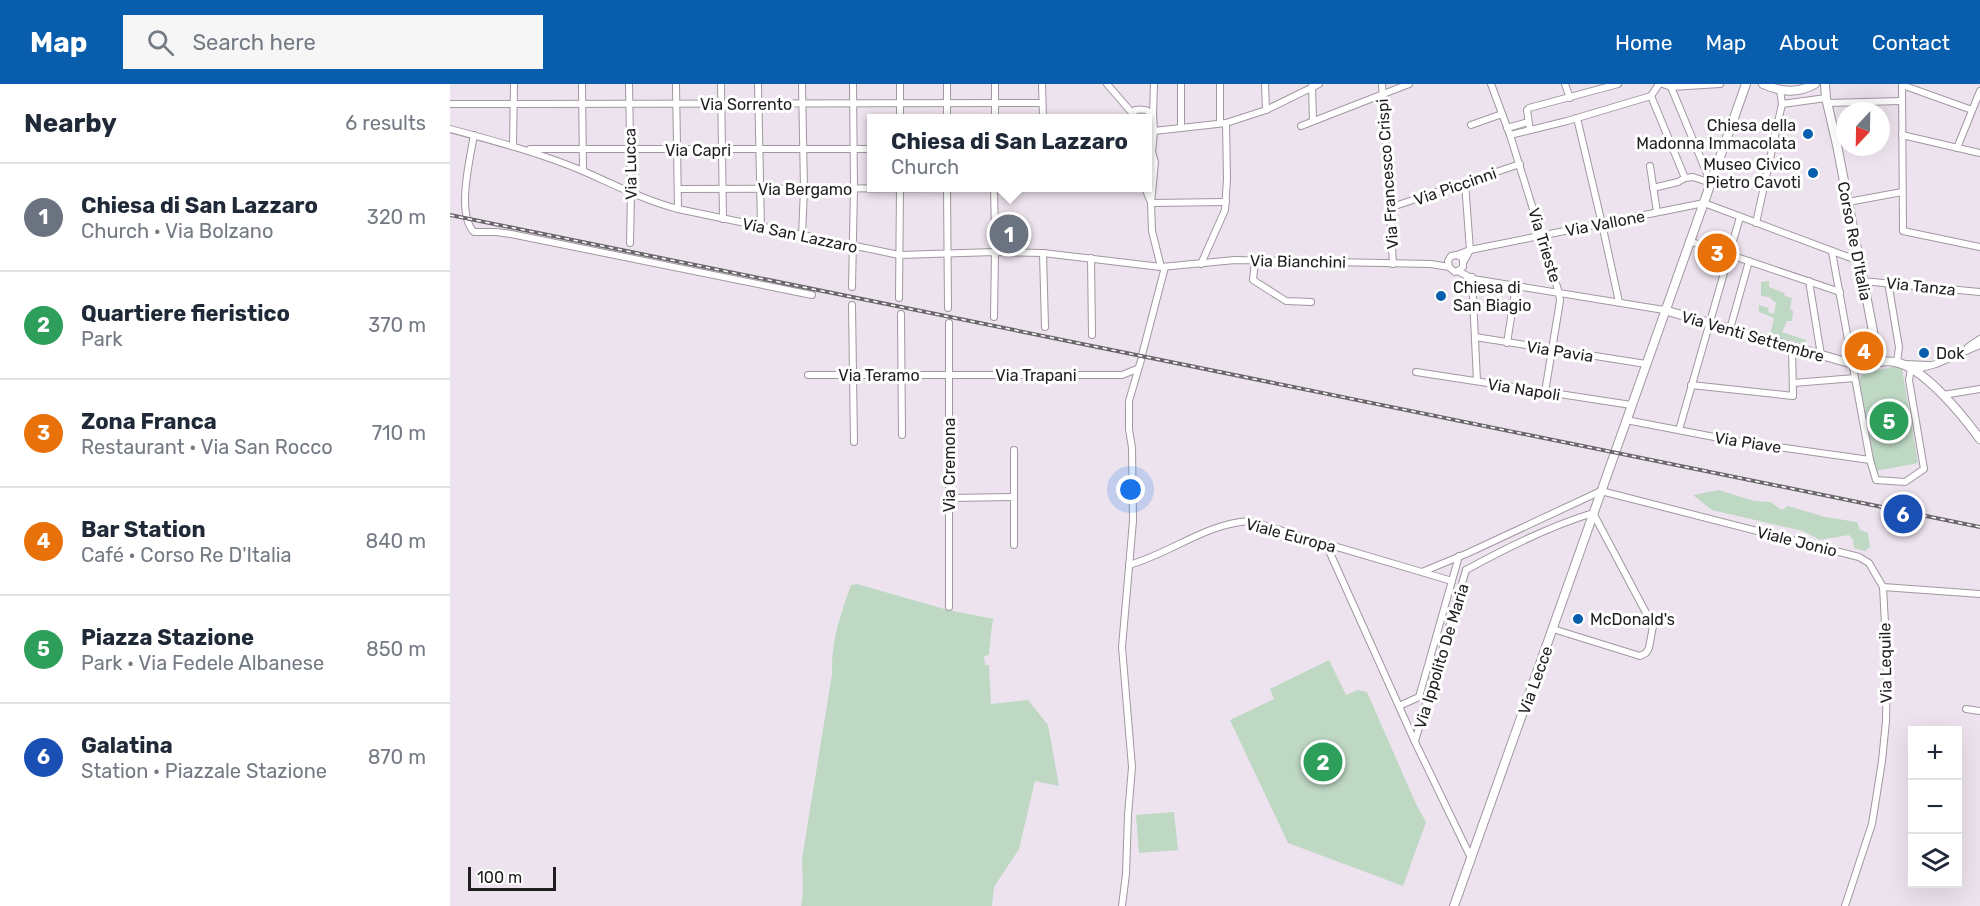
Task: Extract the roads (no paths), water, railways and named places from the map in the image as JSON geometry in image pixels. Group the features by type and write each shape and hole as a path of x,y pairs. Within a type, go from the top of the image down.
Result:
{"main road":[{"name":"Via Lecce","path":"1454,906 1746,84"},
{"path":"1763,84 1780,90 1797,91 1815,84"},
{"name":"Corso Re D'Italia","path":"1825,84 1879,362"},
{"name":"Via Venti Settembre","path":"1664,310 1853,364 1879,362 1910,369"},
{"path":"1910,369 1943,395 1959,411 1980,439"}],"street":[{"path":"513,145 514,84"},
{"path":"582,84 583,171"},
{"name":"Via Lucca","path":"629,84 630,243"},
{"path":"676,84 678,209"},
{"path":"721,84 723,219"},
{"path":"758,84 761,227"},
{"path":"802,84 804,189 802,236"},
{"path":"852,287 853,84"},
{"path":"900,84 900,114"},
{"path":"946,84 947,114"},
{"path":"995,84 995,114"},
{"path":"1042,84 1043,114"},
{"path":"1107,84 1130,114"},
{"path":"1152,143 1154,84"},
{"path":"1181,84 1181,127"},
{"path":"1201,264 1225,210 1226,202 1220,84"},
{"path":"1265,84 1266,110"},
{"path":"1154,131 1223,123 1266,110 1319,84"},
{"name":"Via Francesco Crispi","path":"1382,84 1393,264"},
{"path":"1302,126 1409,84"},
{"name":"Via Trieste","path":"1491,84 1520,164 1559,293 1545,393"},
{"path":"1565,84 1570,98"},
{"path":"1530,130 1527,110 1529,108 1618,84"},
{"path":"1510,135 1651,96 1661,84 1671,87 1720,84"},
{"path":"1972,110 1902,84 1903,231 1980,247"},
{"path":"1312,86 1313,121"},
{"path":"1671,87 1711,183"},
{"path":"1756,223 1782,104 1780,90"},
{"path":"1957,147 1980,91"},
{"path":"1651,96 1685,178"},
{"path":"1782,104 1827,101 1901,101"},
{"name":"Via Sorrento","path":"450,104 1042,103"},
{"path":"1133,114 1135,110 1142,109 1152,114"},
{"path":"1472,125 1502,114"},
{"path":"1577,118 1619,302"},
{"path":"1507,128 1528,122"},
{"name":"Via San Lazzaro","path":"450,129 513,145 583,171 654,203 852,246 899,255 1043,253 1163,267"},
{"path":"474,135 465,186 467,218 474,232 511,234 812,294"},
{"path":"1902,135 1980,153"},
{"name":"Via Capri","path":"524,149 867,149"},
{"path":"1122,906 1132,767 1122,647 1133,521 1129,401 1163,267 1152,231 1151,203 1155,162 1152,158"},
{"name":"Via Piccinni","path":"1389,208 1520,164"},
{"path":"1650,166 1657,212"},
{"path":"1653,188 1692,177 1711,183"},
{"path":"1458,271 1470,250 1466,183"},
{"name":"Via Bergamo","path":"678,189 867,189"},
{"path":"899,298 900,192"},
{"path":"947,192 948,308"},
{"path":"994,192 995,232"},
{"path":"1147,192 1151,203"},
{"path":"1848,202 1902,192"},
{"path":"1151,203 1226,202"},
{"path":"1704,203 1859,261"},
{"name":"Via Vallone","path":"1457,255 1470,250 1704,203"},
{"path":"1679,430 1740,217"},
{"path":"1689,241 1840,292"},
{"path":"994,317 995,252"},
{"path":"1832,252 1870,460 1876,480 1905,482 1924,469 1909,380 1910,369 1899,347 1888,282"},
{"path":"1043,253 1045,327"},
{"path":"1431,264 1457,255 1473,279 1477,381"},
{"path":"1091,258 1092,335"},
{"path":"1449,258 1449,267"},
{"name":"Via Bianchini","path":"1163,267 1235,260 1431,264"},
{"path":"1255,260 1253,280 1286,301 1311,302"},
{"path":"1731,329 1749,261"},
{"path":"1431,264 1449,267 1473,279 1664,310"},
{"path":"1809,281 1821,355"},
{"name":"Via Tanza","path":"1862,281 1980,292"},
{"path":"1507,343 1516,285"},
{"path":"852,304 854,442"},
{"path":"901,314 902,435"},
{"name":"Via Cremona","path":"949,323 949,607"},
{"name":"Via Pavia","path":"1475,337 1646,364"},
{"path":"1962,351 1980,339"},
{"path":"1910,369 1932,365 1980,345"},
{"path":"1691,385 1793,396 1792,346"},
{"path":"1910,369 1932,365"},
{"name":"Via Trapani","path":"950,374 1122,375 1137,369"},
{"name":"Via Napoli","path":"1416,372 1631,405"},
{"name":"Via Teramo","path":"808,375 950,374"},
{"path":"1122,375 1131,389"},
{"path":"1793,382 1855,378"},
{"path":"1943,395 1980,389"},
{"name":"Via Piave","path":"1626,420 1735,441 1870,460"},
{"path":"1014,450 1014,545"},
{"path":"1422,572 1601,491"},
{"name":"Viale Jonio","path":"1601,491 1858,557 1869,563 1883,586"},
{"path":"949,498 1014,497"},
{"path":"1568,506 1574,519"},
{"path":"1459,556 1466,570 1527,539 1593,513 1653,626 1649,648 1640,656 1553,628"},
{"name":"Viale Europa","path":"1129,565 1144,561 1215,527 1249,521 1452,581"},
{"name":"Via Ippolito De Maria","path":"1326,544 1415,742 1471,858"},
{"name":"Via Ippolito De Maria","path":"1399,706 1419,697 1459,556"},
{"name":"Via Ippolito De Maria","path":"1415,742 1466,570"},
{"path":"1883,586 1980,594"},
{"name":"Via Lequile","path":"1845,906 1872,824 1884,740 1887,690 1883,586"},
{"path":"1419,697 1428,700"},
{"path":"1966,710 1980,711"}],"railway":[{"path":"450,215 1980,527"}],"place":[{"name":"Chiesa della Madonna Immacolata","path":"1808,134"},
{"name":"Museo Civico Pietro Cavoti","path":"1813,173"},
{"name":"Chiesa di San Lazzaro","path":"1009,234"},
{"name":"Zona Franca","path":"1717,253"},
{"name":"Chiesa di San Biagio","path":"1441,296"},
{"name":"Bar Station","path":"1864,351"},
{"name":"Dok","path":"1924,353"},
{"name":"Piazza Stazione","path":"1889,421"},
{"name":"Galatina","path":"1903,514"},
{"name":"McDonald's","path":"1578,619"},
{"name":"Quartiere fieristico","path":"1323,762"}]}
